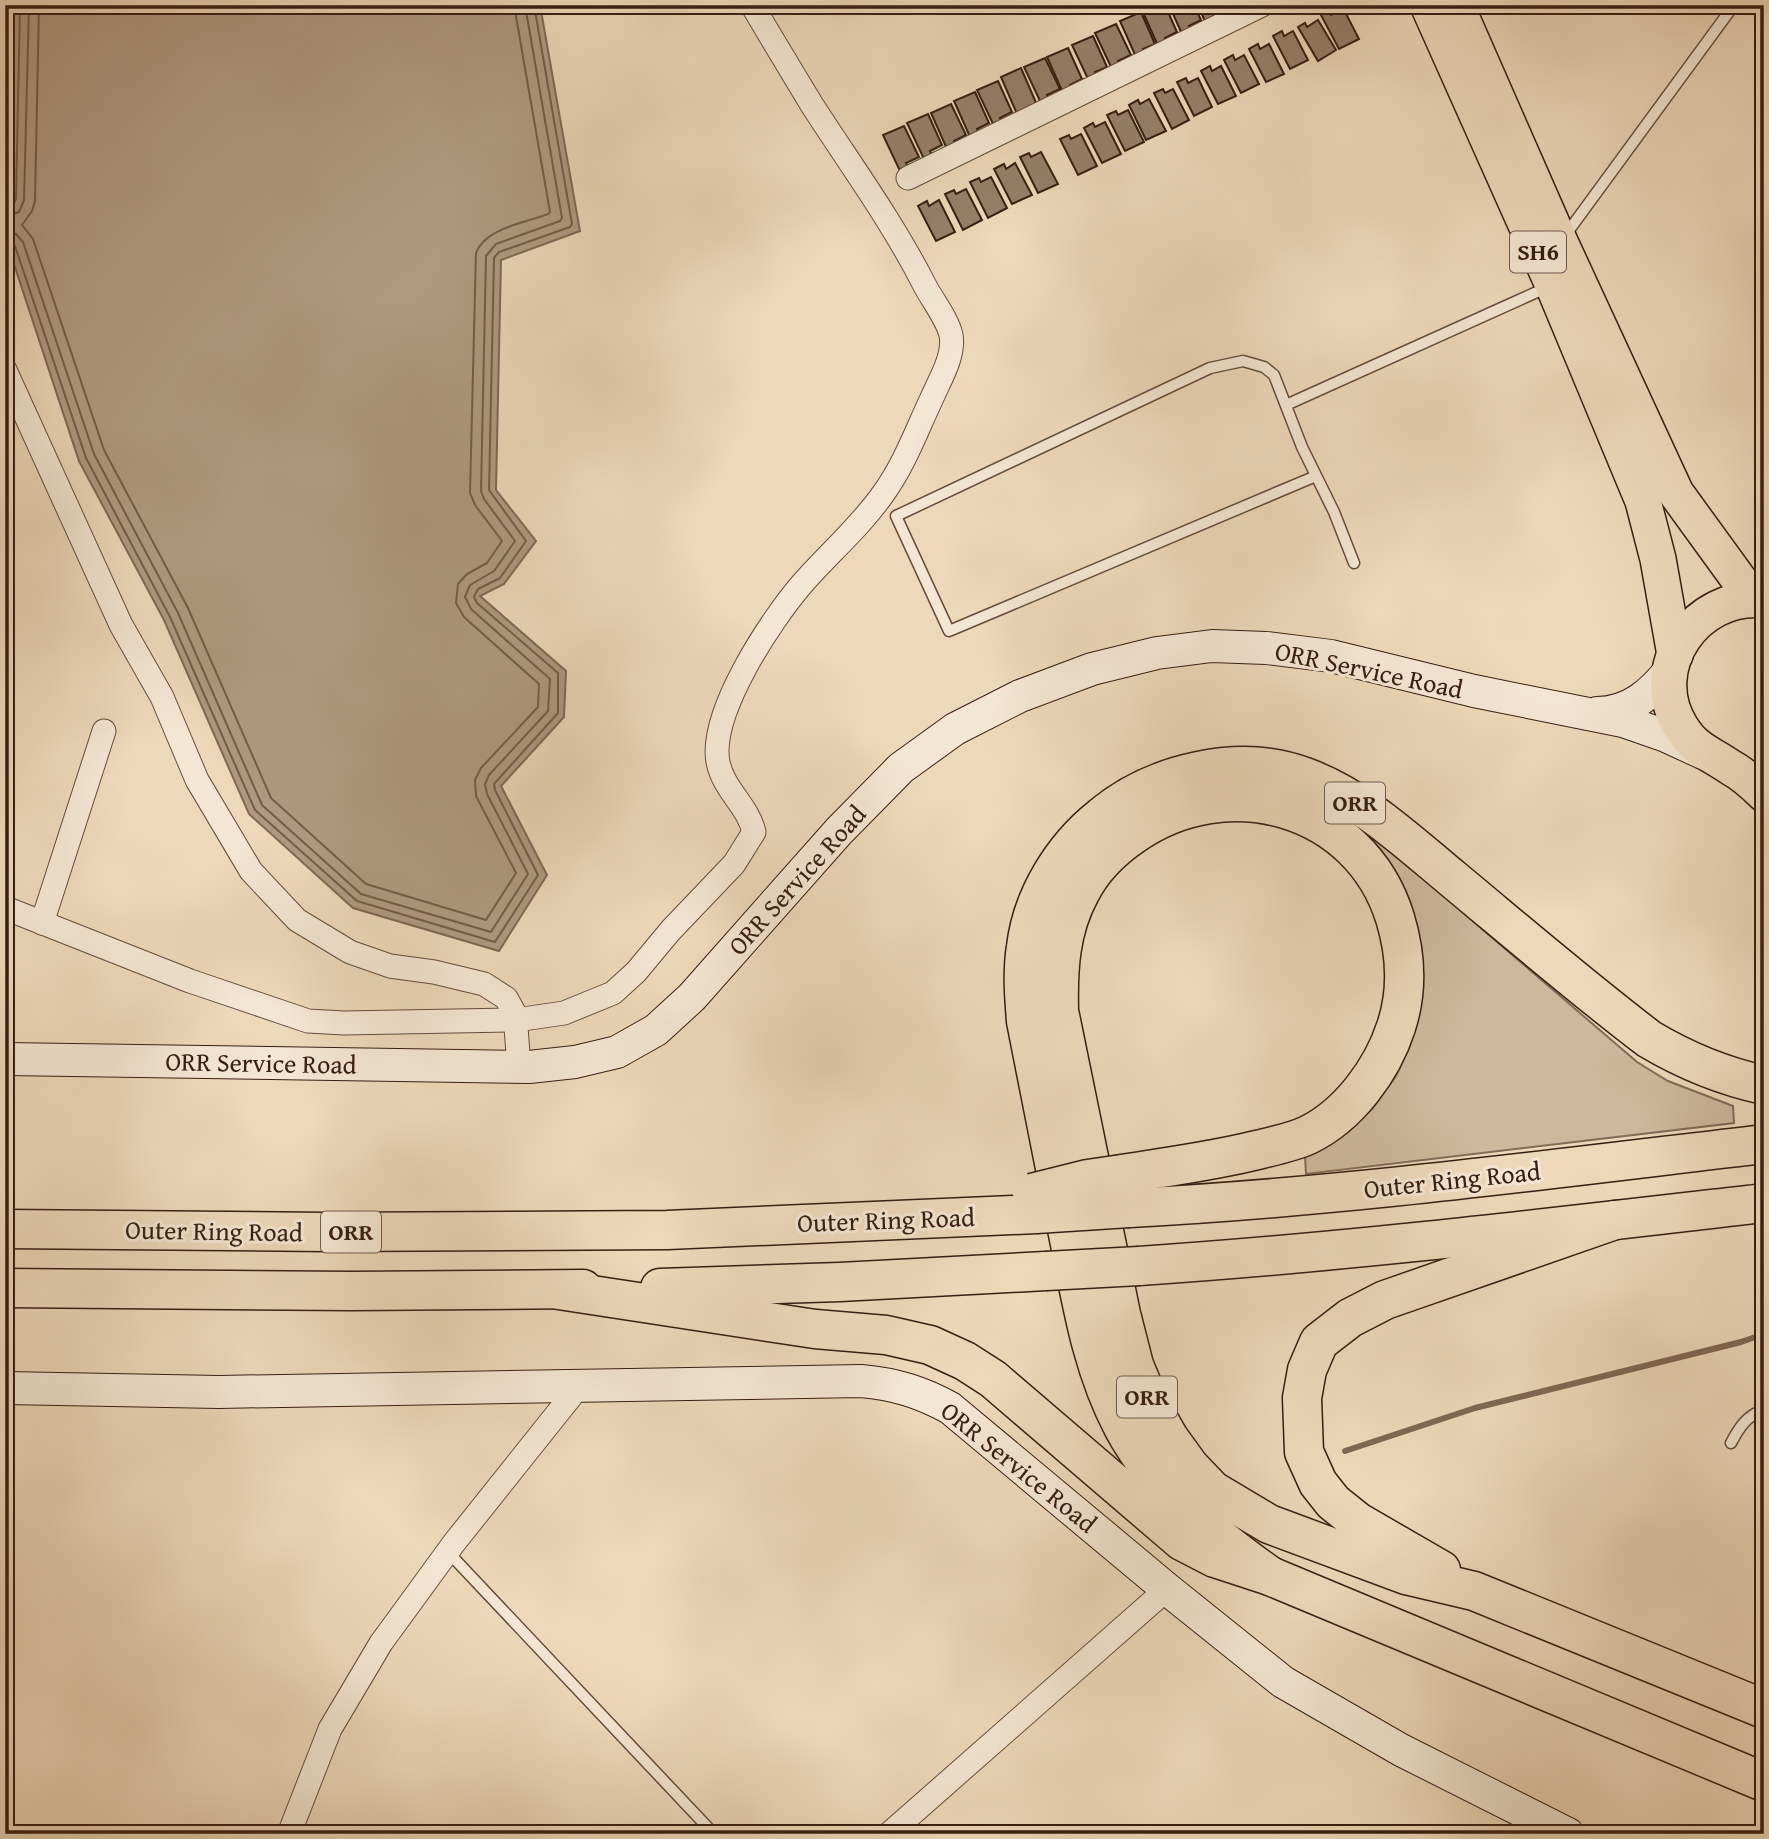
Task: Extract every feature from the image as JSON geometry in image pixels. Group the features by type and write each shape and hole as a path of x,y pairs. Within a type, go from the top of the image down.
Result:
{"highway":[{"name":"ORR","path":"1270,1576 1185,1510 1153,1472 1124,1428 1102,1381 1084,1315 1026,1021 1023,985 1026,945 1035,910 1050,877 1085,829 1134,794 1179,777 1237,766 1271,768 1303,776 1331,788 1382,821 1650,1039 1702,1067 1734,1079 1764,1084"},
{"name":"ORR","path":"1125,1191 1230,1156 1307,1135 1331,1121 1346,1107 1374,1072 1391,1041 1401,1011 1405,977 1401,940 1391,907 1375,875 1356,850 1330,830 1300,813 1268,804 1234,801 1202,805 1145,826 1120,844 1098,865 1080,891 1068,918 1058,977 1059,1011 1121,1314 1135,1365 1151,1406 1190,1467 1212,1490 1269,1524 1406,1575 1474,1591"},
{"name":"Outer Ring Road","path":"5,1229 326,1233 667,1230 976,1217 1034,1203 1125,1191 1253,1200 1435,1183 1764,1144"},
{"name":"ORR","path":"5,1288 559,1290 800,1283 1269,1257 1764,1203"},
{"path":"1615,1220 1385,1300 1350,1318 1319,1342 1307,1370 1302,1398 1304,1452 1318,1483 1333,1503 1358,1522 1416,1554 1474,1591 1764,1709"},
{"name":"ORR","path":"559,1290 816,1329 886,1335 930,1345 965,1361 993,1379 1182,1541 1215,1558 1270,1576 1764,1782"}],"main road":[{"name":"SH6","path":"1428,5 1553,285 1643,501 1658,559 1673,662"},
{"name":"SH6","path":"1456,5 1560,242 1676,493 1758,599"},
{"name":"SH6","path":"1758,599 1734,601 1700,618 1687,631 1673,662 1669,686 1679,725 1692,742 1764,794"},
{"name":"ORR Service Road","path":"5,1059 519,1067 575,1062 617,1052 656,1030 692,997 839,831 901,768 955,729 1009,701 1092,669 1170,651 1212,646 1266,648 1331,656 1578,713"},
{"path":"1578,713 1606,713 1633,705 1655,689 1673,662"},
{"path":"1578,713 1623,721 1666,736 1718,761 1755,770 1764,768"},
{"name":"ORR Service Road","path":"5,1388 219,1392 862,1381 892,1384 922,1393 950,1408 1283,1682 1412,1756 1567,1834"}],"street":[{"path":"5,908 190,981 308,1021 344,1023 516,1020 564,1013 613,993 636,972 671,930 734,864 754,832 745,811 726,784 718,762 723,719 733,693 772,624 801,585 883,495 901,466 944,371 952,343 950,331 902,245 752,5"},
{"path":"908,178 1262,5"},
{"path":"5,370 121,625 162,697 197,779 251,871 297,920 350,952 390,966 434,972 484,984 506,998 516,1020 519,1067"},
{"path":"42,923 104,731"},
{"path":"289,1834 330,1729 381,1643 448,1552 580,1385"},
{"path":"889,1834 1167,1589"}],"lane":[{"path":"1560,242 1734,5"},
{"path":"1286,405 1553,285"},
{"path":"1317,476 949,631 896,516 1210,368 1243,361 1264,367 1275,375 1302,447 1317,476 1334,512 1354,564"},
{"path":"1731,1443 1740,1425 1764,1409"},
{"path":"448,1552 714,1834"}],"shaded area":[{"path":"1361,825 1637,1062 1668,1081 1733,1106 1734,1123 1306,1174 1305,1157 1348,1131 1372,1109 1396,1076 1410,1046 1419,1014 1357,831"}],"water":[{"path":"13,5 540,5 580,231 501,260 496,490 536,541 504,584 480,596 566,671 564,717 501,786 547,875 499,951 353,908 249,814 164,620 79,461 8,246"}],"building":[{"path":"1153,5 1165,5 1177,32 1165,38 1167,42 1158,46 1142,10"},
{"path":"1169,5 1194,5 1201,20 1189,26 1191,30 1182,34"},
{"path":"1198,5 1223,5 1225,10 1213,16 1215,20 1206,24"},
{"path":"1343,8 1359,39 1339,49 1321,15 1329,10 1331,15"},
{"path":"1141,12 1155,44 1143,49 1145,53 1136,57 1120,21"},
{"path":"1318,20 1336,50 1318,61 1298,27 1305,23 1307,27"},
{"path":"1116,24 1131,55 1118,61 1120,65 1112,69 1095,33"},
{"path":"1282,31 1284,36 1293,31 1308,60 1290,69 1273,36"},
{"path":"1093,36 1107,67 1095,72 1097,77 1089,81 1072,45"},
{"path":"1258,44 1260,49 1269,44 1284,74 1266,82 1249,49"},
{"path":"1068,48 1082,79 1070,85 1072,89 1063,93 1047,57"},
{"path":"1233,55 1235,60 1244,55 1259,84 1241,93 1224,60"},
{"path":"1045,58 1060,89 1047,95 1050,99 1041,103 1024,67"},
{"path":"1210,66 1212,71 1221,66 1236,96 1218,104 1201,71"},
{"path":"1021,68 1037,105 1017,114 1001,77"},
{"path":"1186,78 1188,83 1198,78 1212,107 1194,116 1177,82"},
{"path":"998,81 1012,112 1000,118 1002,122 994,126 977,90"},
{"path":"1163,89 1165,93 1173,89 1189,120 1172,129 1154,93"},
{"path":"975,92 989,123 977,129 979,133 970,137 954,101"},
{"path":"1149,99 1166,131 1146,140 1129,105 1138,100 1140,104"},
{"path":"951,104 966,135 954,141 956,145 947,149 931,113"},
{"path":"1128,110 1144,142 1125,151 1107,115 1116,111 1118,115"},
{"path":"928,114 942,145 930,151 932,155 924,159 907,123"},
{"path":"1105,122 1121,154 1102,163 1084,128 1093,123 1095,127"},
{"path":"904,126 919,157 906,163 908,167 900,171 883,135"},
{"path":"1081,134 1097,166 1078,175 1060,139 1069,135 1071,139"},
{"path":"1041,152 1058,184 1038,193 1020,157 1029,153 1031,157"},
{"path":"1015,163 1032,195 1012,204 994,169 1004,164 1006,169"},
{"path":"991,177 1007,208 988,218 970,182 979,178 981,182"},
{"path":"966,189 982,220 963,230 945,194 954,190 956,194"},
{"path":"939,200 955,232 936,241 918,206 927,201 929,206"}],"waterway":[{"path":"1345,1451 1475,1408 1764,1334"}]}
